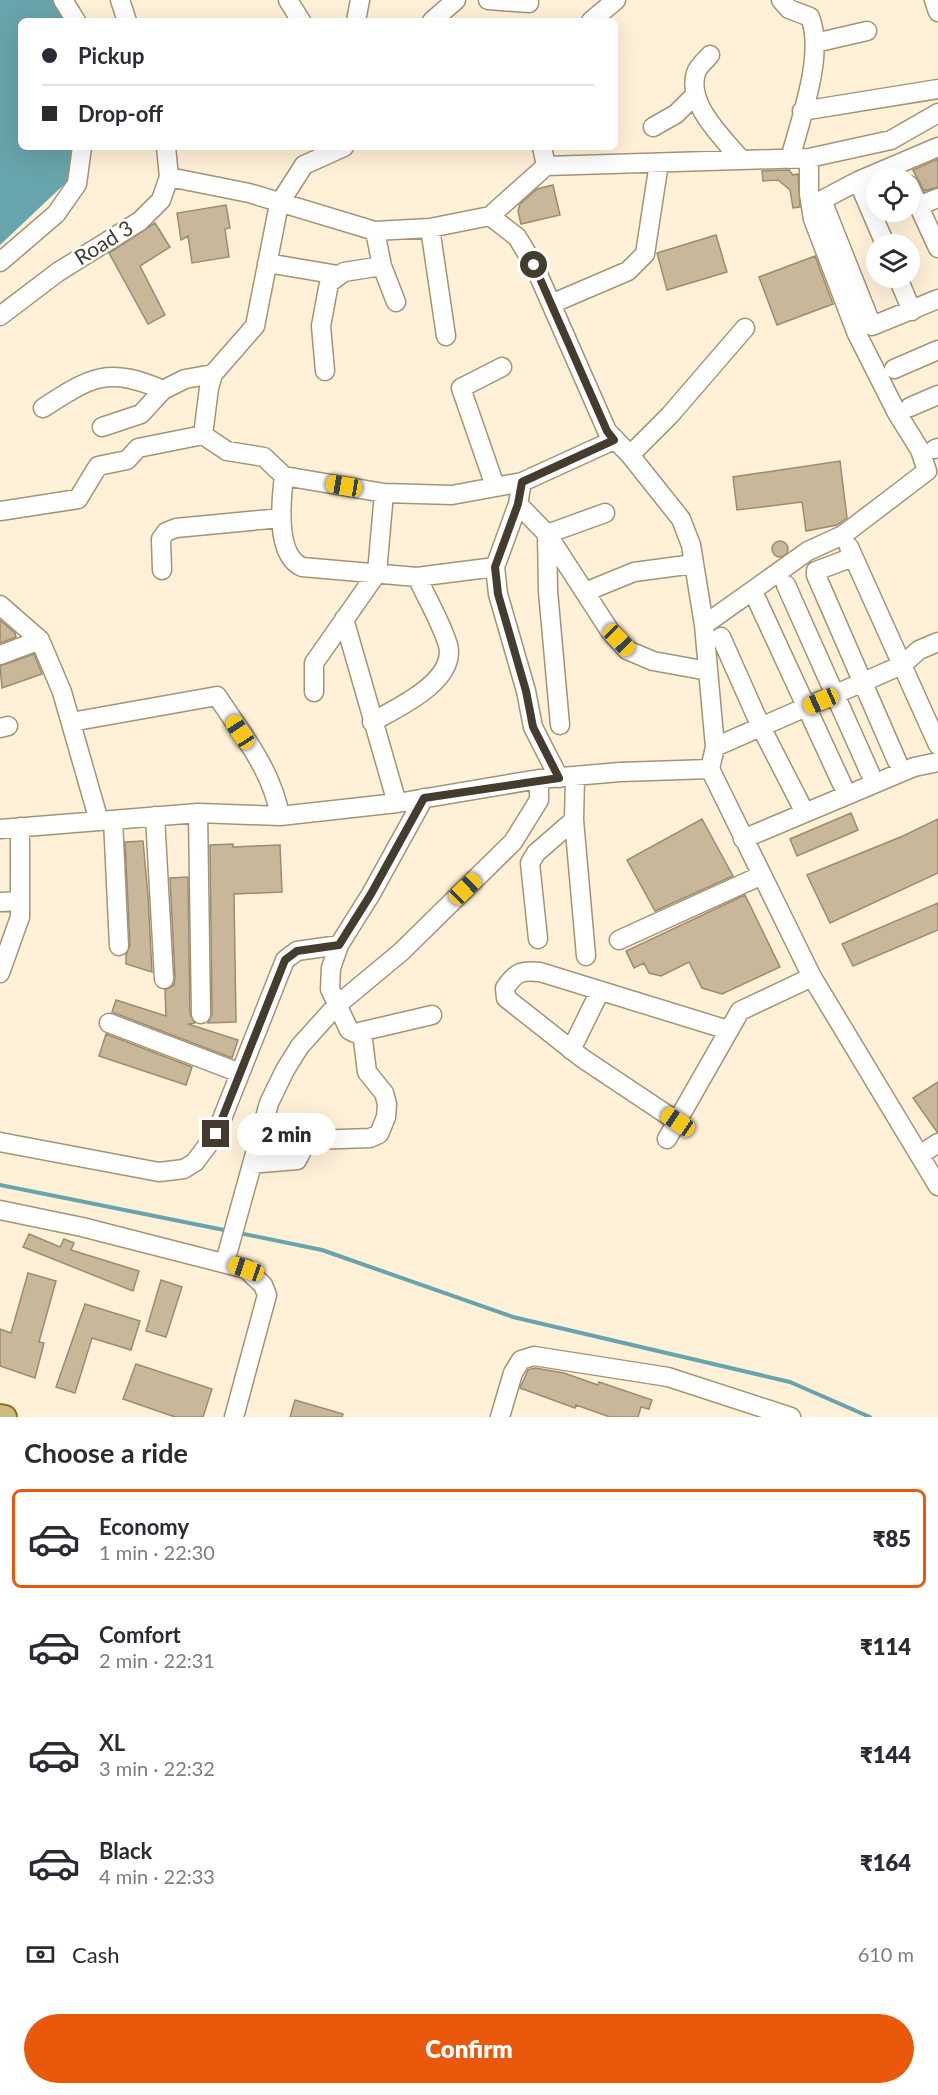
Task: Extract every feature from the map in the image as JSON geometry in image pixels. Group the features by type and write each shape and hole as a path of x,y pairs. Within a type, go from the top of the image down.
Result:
{"main road":[{"path":"0,1416 4,1417"}],"street":[{"path":"63,0 74,18"},
{"path":"120,0 126,18"},
{"path":"288,0 299,18"},
{"path":"357,18 360,0"},
{"path":"435,18 456,0"},
{"path":"488,0 530,2 523,18"},
{"path":"595,18 616,0"},
{"path":"781,0 789,9 810,17 815,29 815,43 802,111 790,159"},
{"path":"934,0 938,12"},
{"path":"815,43 867,32"},
{"path":"710,55 696,71 695,95 700,106 741,160"},
{"path":"802,111 938,89"},
{"path":"653,127 676,114 695,95"},
{"path":"166,150 169,177 249,194 375,231 430,228 490,216 546,166 809,158 891,140 938,113"},
{"path":"891,140 902,168"},
{"path":"906,168 938,147"},
{"path":"0,262 62,206 78,184 82,150"},
{"path":"203,435 208,388 213,374 255,326 279,204 304,165 337,150"},
{"path":"543,150 546,166"},
{"path":"704,625 808,551 843,535 932,473 897,413 857,334 817,230 809,194 809,158"},
{"path":"551,304 628,271 645,254 659,163"},
{"name":"Road 3","path":"0,316 58,272 140,221 160,200 169,177"},
{"path":"866,179 822,200 870,323 875,326 938,299"},
{"path":"858,181 881,234"},
{"path":"920,205 938,198"},
{"path":"920,210 938,248"},
{"path":"490,216 517,237 534,265 607,431 630,455 681,519 691,545 704,625 715,747 710,769 760,876 812,976 938,1186"},
{"path":"430,228 446,336"},
{"path":"375,231 381,266 396,302"},
{"path":"267,262 338,275 381,266"},
{"path":"325,371 321,313 328,283 338,275"},
{"path":"902,288 912,311"},
{"path":"630,455 670,415 745,328"},
{"path":"894,369 938,350"},
{"path":"495,486 461,388 502,367"},
{"path":"102,427 141,414 163,390 185,379 213,374"},
{"path":"43,408 87,380 111,376 135,378 163,390"},
{"path":"910,407 938,395"},
{"path":"0,511 78,499 98,466 127,460 138,448 203,435 227,451 264,457 284,476 384,494 452,495 522,482 614,440"},
{"path":"284,476 280,518 292,562 302,567 417,577 495,567"},
{"path":"522,482 518,504 495,567 498,594 526,691 533,727 567,778 574,820 586,956"},
{"path":"314,692 314,663 376,573 384,494"},
{"path":"518,504 547,534 610,631 627,650 653,661 708,671"},
{"path":"547,534 605,513"},
{"path":"162,570 161,539 166,531 280,518"},
{"path":"547,534 548,591 560,725"},
{"path":"843,535 938,745"},
{"path":"853,557 816,571 897,761"},
{"path":"585,592 634,572 694,564"},
{"path":"372,722 435,683 447,664 448,646 417,577"},
{"path":"786,585 870,773"},
{"path":"757,600 842,784"},
{"path":"0,605 40,640 56,675 106,820 119,946"},
{"path":"344,619 397,803"},
{"path":"721,637 761,727 801,805"},
{"path":"0,655 40,640"},
{"path":"715,747 902,664 919,650 938,642"},
{"path":"71,722 217,696 264,767 276,794 280,816"},
{"path":"743,839 914,766 938,762"},
{"path":"0,829 198,813 280,816 397,803 539,779 620,772 710,769"},
{"path":"225,1262 269,1103 300,1046 336,1006 401,951 513,842 539,800 539,779"},
{"path":"424,798 371,894 339,945 330,968 330,989 349,1030 362,1032 432,1015"},
{"path":"198,813 201,1014"},
{"path":"155,816 164,979"},
{"path":"538,939 530,862 536,853 574,820"},
{"path":"0,970 20,917 20,827"},
{"path":"619,940 760,876"},
{"path":"0,902 20,901"},
{"path":"0,1142 159,1172 184,1169 195,1162 216,1134 285,960 297,951 339,945"},
{"path":"678,1122 571,1050 506,998 505,988 514,974 523,970 540,972 728,1030"},
{"path":"667,1139 740,1011 812,976"},
{"path":"571,1050 600,991"},
{"path":"109,1023 240,1073"},
{"path":"252,1164 297,1160 306,1143 313,1140 370,1138 379,1134 386,1117 387,1104 384,1093 367,1072 362,1032"},
{"path":"920,1155 938,1143"},
{"path":"0,1210 225,1262 246,1269 263,1285 267,1295 234,1417"},
{"path":"500,1417 513,1373 521,1360 534,1356 668,1377 791,1417"}],"water":[{"path":"0,0 59,0 80,18 18,18 18,150 84,150 71,178 0,245"}],"building":[{"path":"938,159 938,187 924,191 920,183 920,168 918,168"},
{"path":"789,170 793,175 798,174 800,207 793,208 790,190 778,180 763,181 762,171"},
{"path":"553,185 560,215 521,224 518,211 520,204 537,189"},
{"path":"226,205 230,228 225,229 229,257 192,263 188,236 181,240 177,213"},
{"path":"155,223 170,247 140,266 165,315 148,324 109,253"},
{"path":"716,235 727,272 667,290 657,253"},
{"path":"815,256 833,304 777,325 759,277"},
{"path":"840,461 847,518 837,525 806,531 802,502 737,510 733,477"},
{"path":"780,541 788,549 780,557 772,549"},
{"path":"0,620 15,633 16,637 0,643"},
{"path":"34,654 42,674 2,688 0,666"},
{"path":"851,813 858,830 797,856 790,839"},
{"path":"702,819 733,876 655,911 627,860"},
{"path":"938,819 938,873 830,923 807,875 903,836"},
{"path":"143,841 152,972 126,964 126,955 130,945 125,842"},
{"path":"233,844 233,847 280,845 282,892 234,894 236,1022 208,1023 212,1014 210,845"},
{"path":"188,877 190,1014 195,1023 188,1024 238,1040 232,1058 112,1012 116,1000 166,1016 165,990 174,985 175,978 170,878"},
{"path":"745,895 780,967 722,994 702,988 689,962 661,976 649,973 644,963 634,968 626,951"},
{"path":"938,903 938,930 853,966 842,944"},
{"path":"106,1034 192,1067 186,1085 99,1056"},
{"path":"938,1082 938,1132 937,1132 913,1098"},
{"path":"29,1234 60,1247 64,1239 74,1243 71,1250 139,1271 133,1291 23,1247"},
{"path":"28,1273 56,1281 39,1342 44,1343 35,1378 0,1366 0,1329 11,1333"},
{"path":"161,1280 182,1287 166,1337 146,1331"},
{"path":"85,1304 140,1321 131,1350 92,1338 75,1393 56,1387"},
{"path":"136,1364 212,1389 203,1417 175,1417 123,1399"},
{"path":"535,1368 564,1373 598,1385 599,1382 652,1400 649,1409 641,1407 638,1417 610,1417 576,1405 575,1408 520,1388 528,1370"},
{"path":"295,1400 343,1414 342,1417 290,1417"}],"waterway":[{"path":"0,1185 229,1231"},
{"path":"239,1233 322,1250 513,1317 790,1382 870,1417"}],"route":[{"path":"216,1134 285,960 297,951 339,945 371,894 424,798 539,779 559,778 533,727 526,691 498,594 495,567 518,504 522,482 614,440 607,431 534,265"}]}
